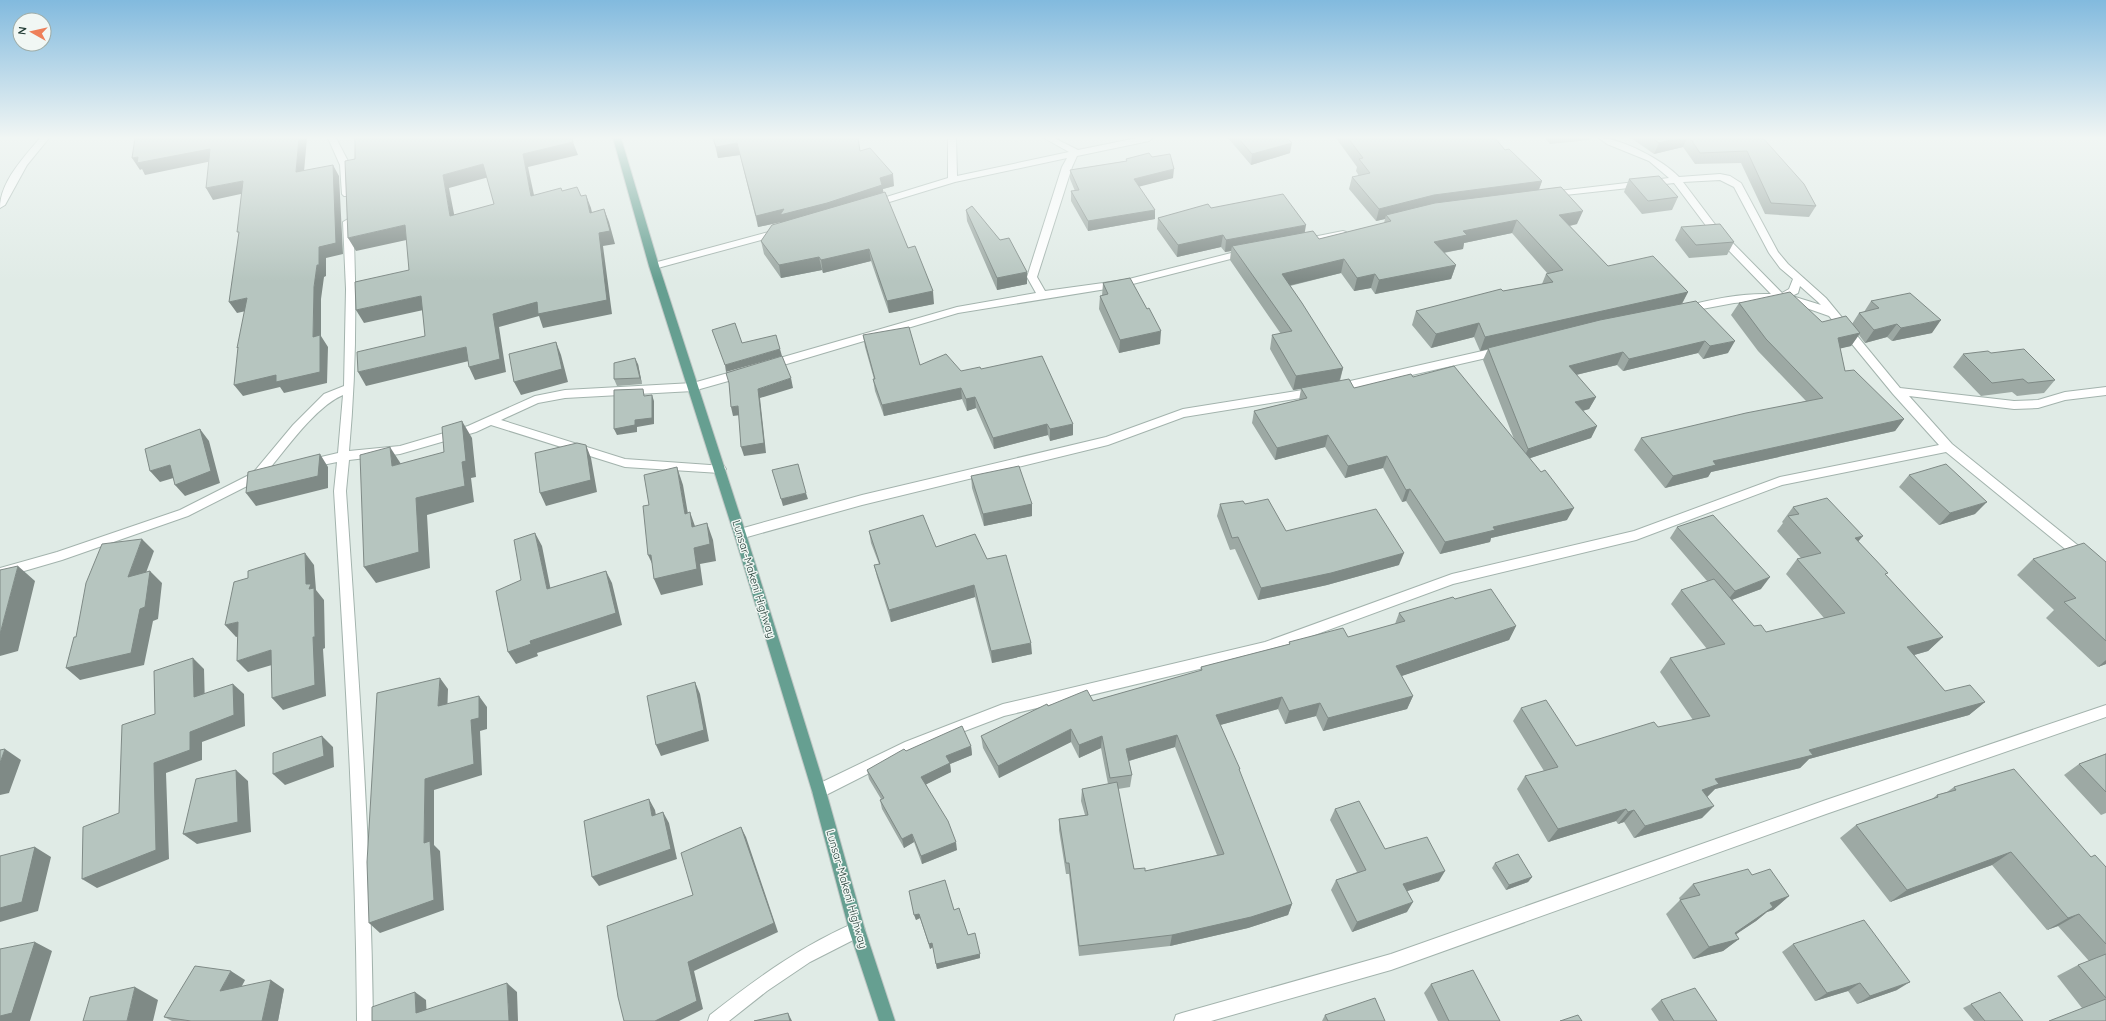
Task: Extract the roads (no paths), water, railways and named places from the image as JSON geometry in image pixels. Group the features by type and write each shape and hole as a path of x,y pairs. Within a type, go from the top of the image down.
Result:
{"main road":[{"name":"Lunsar-Makeni Highway","path":"631,186 654,266 720,469 819,791 857,930 887,1021"}],"street":[{"path":"0,205 11,186"},
{"path":"346,186 351,289 349,388 340,490 355,724 364,920 365,1021"},
{"path":"861,208 934,186"},
{"path":"1042,295 1032,277 1061,186"},
{"path":"1542,196 1629,186"},
{"path":"1680,186 1733,252 1781,298"},
{"path":"1738,186 1774,252 1784,266 1797,280 1822,300 1897,391 1928,422 1948,447 2106,575"},
{"path":"654,266 788,230"},
{"path":"1291,244 1351,232"},
{"path":"297,466 343,456 400,450 472,429 535,400 565,394 693,387 957,310 1042,295 1125,284 1230,255 1261,250"},
{"path":"1781,298 1794,291 1797,280"},
{"path":"1672,311 1740,299 1781,298 1807,304 1833,313"},
{"path":"740,534 862,500 1108,441 1182,413 1316,392 1417,371 1509,349"},
{"path":"258,475 297,428 328,397 349,388"},
{"path":"1897,391 2014,405 2038,404 2065,396 2106,391"},
{"path":"491,421 625,463 720,469"},
{"path":"819,791 910,746 1003,710 1266,647 1452,579 1636,535 1780,481 1948,447"},
{"path":"0,573 58,557 184,512 258,475 274,472"},
{"path":"1182,1021 1391,962 1826,807 2106,711"},
{"path":"716,1021 761,985 804,956 857,930"}]}
